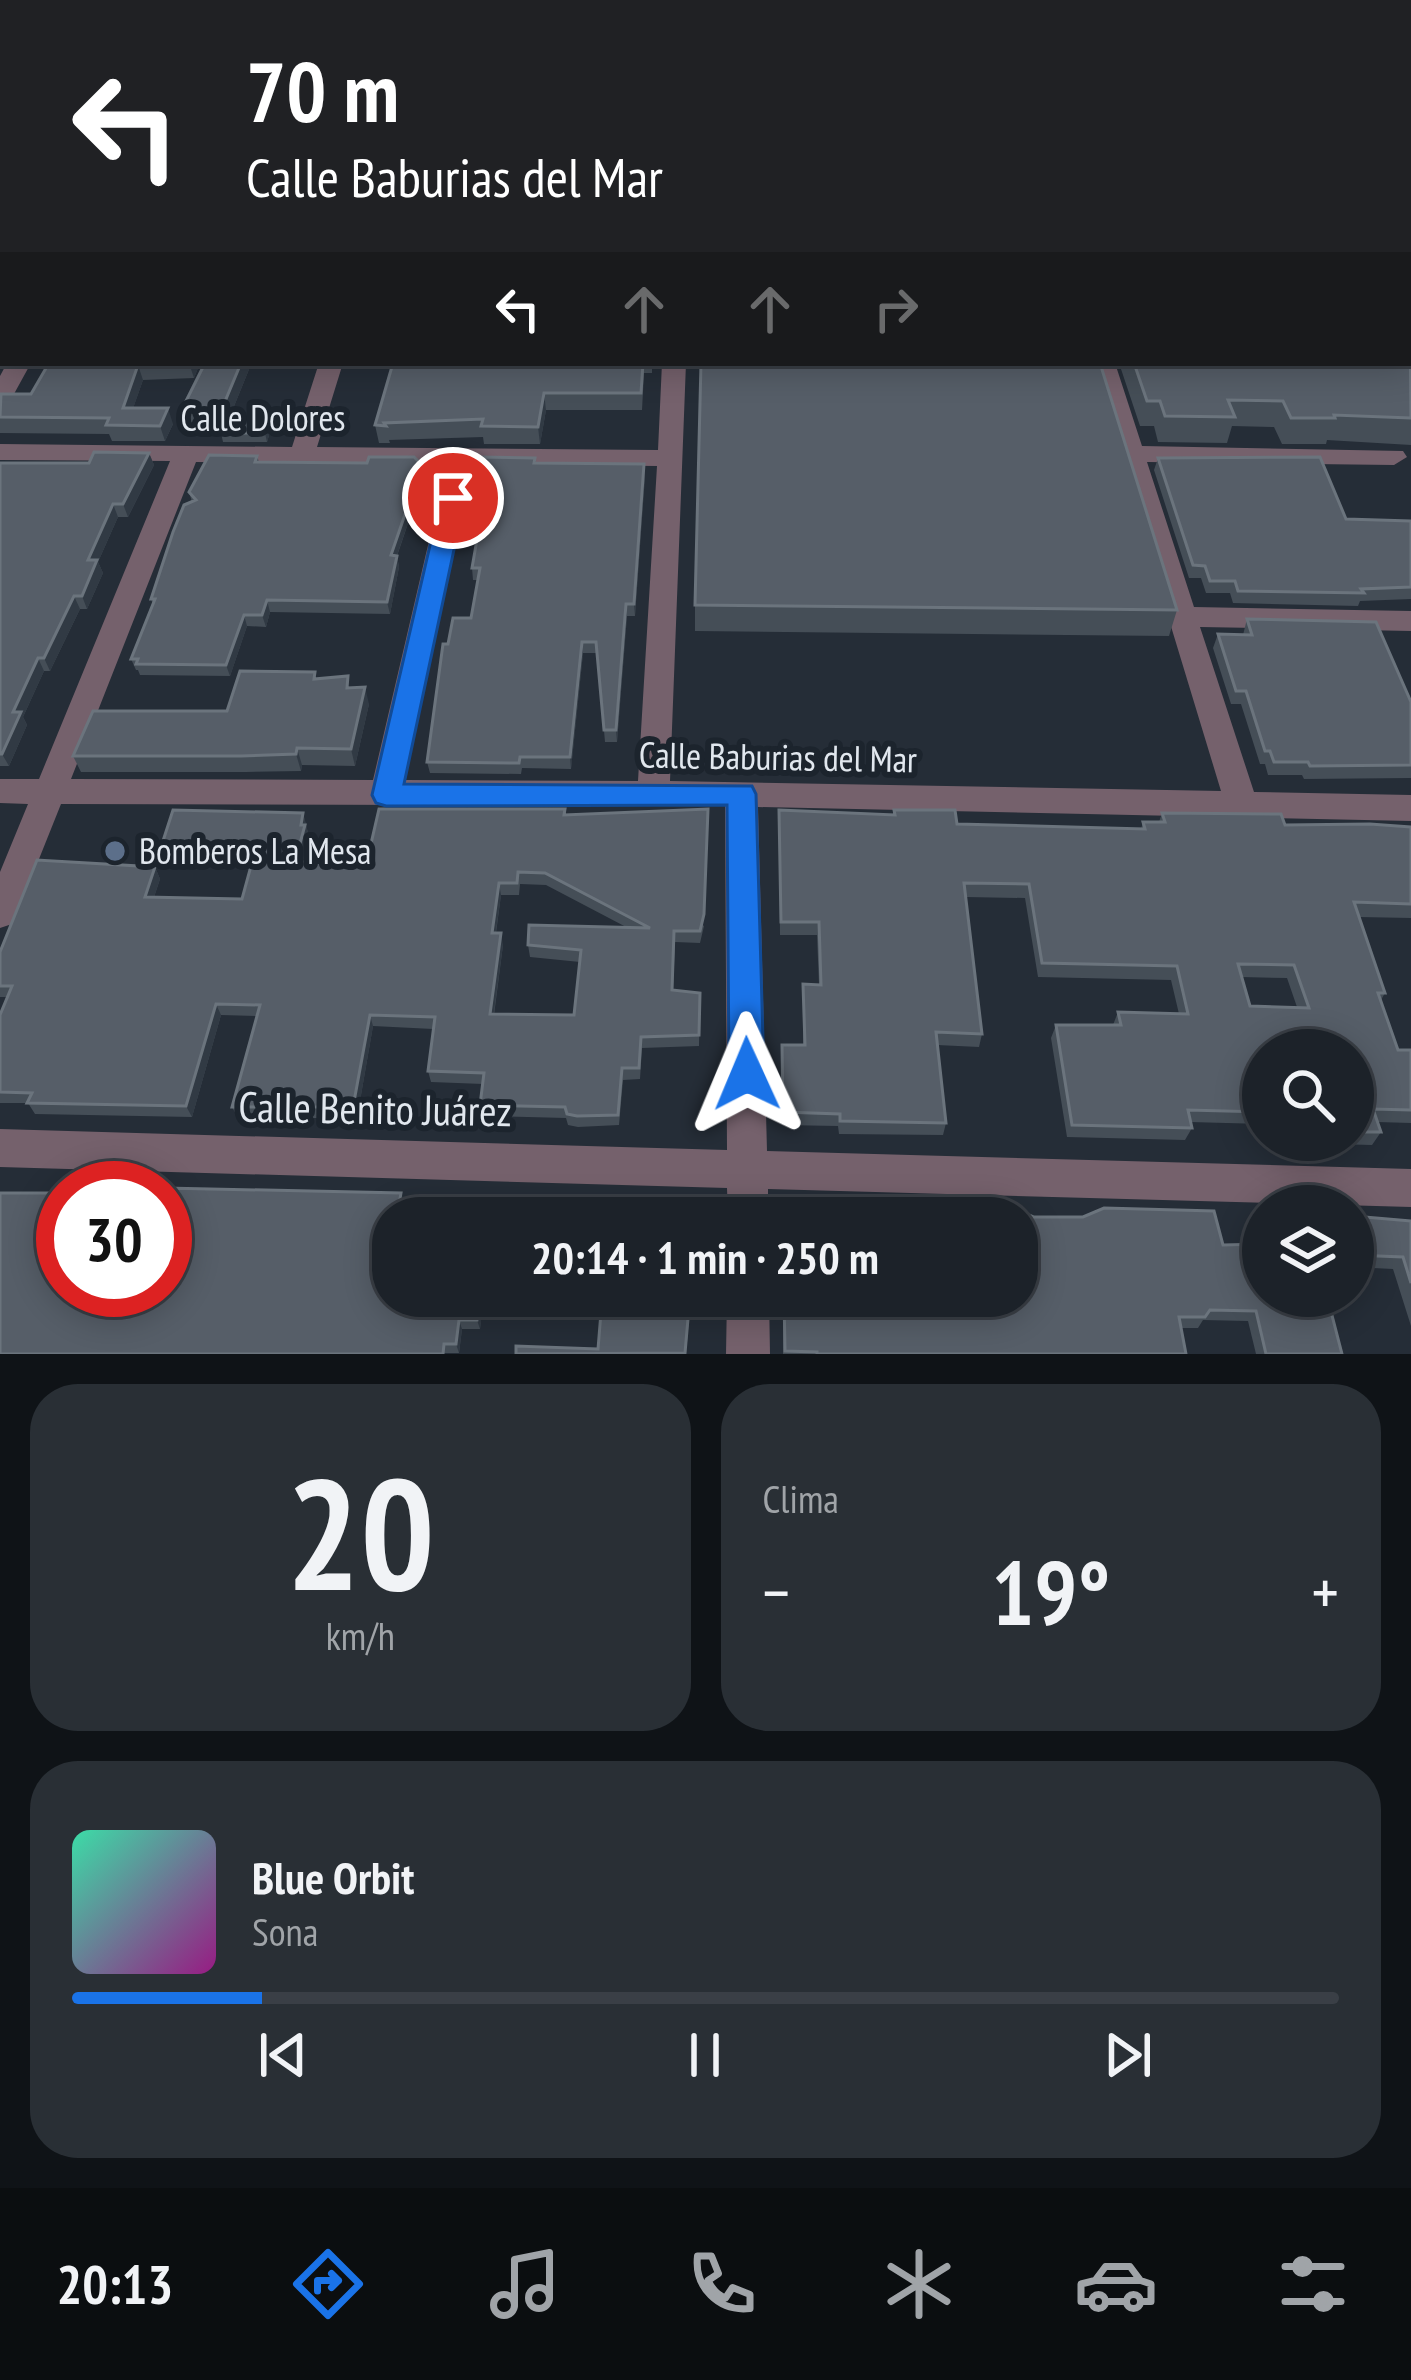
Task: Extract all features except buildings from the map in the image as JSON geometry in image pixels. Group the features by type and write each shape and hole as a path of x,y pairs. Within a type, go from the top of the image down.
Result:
{"street":[{"path":"0,398 17,366"},
{"path":"302,454 330,366"},
{"path":"652,793 660,719 674,366"},
{"path":"1104,366 1241,806"},
{"name":"Calle Dolores","path":"0,452 670,458"},
{"path":"0,914 186,454"},
{"path":"1133,454 1394,457"},
{"path":"386,795 462,456"},
{"path":"1184,617 1411,621"},
{"name":"Calle Baburias del Mar","path":"0,791 741,794 1411,808"},
{"path":"741,794 748,1197"},
{"name":"Calle Benito Juárez","path":"0,1148 1411,1188"},
{"path":"748,1317 748,1354"}],"place":[{"name":"Bomberos La Mesa","path":"115,851"}],"route":[{"path":"453,498 386,795 741,794 747,1074"}]}
